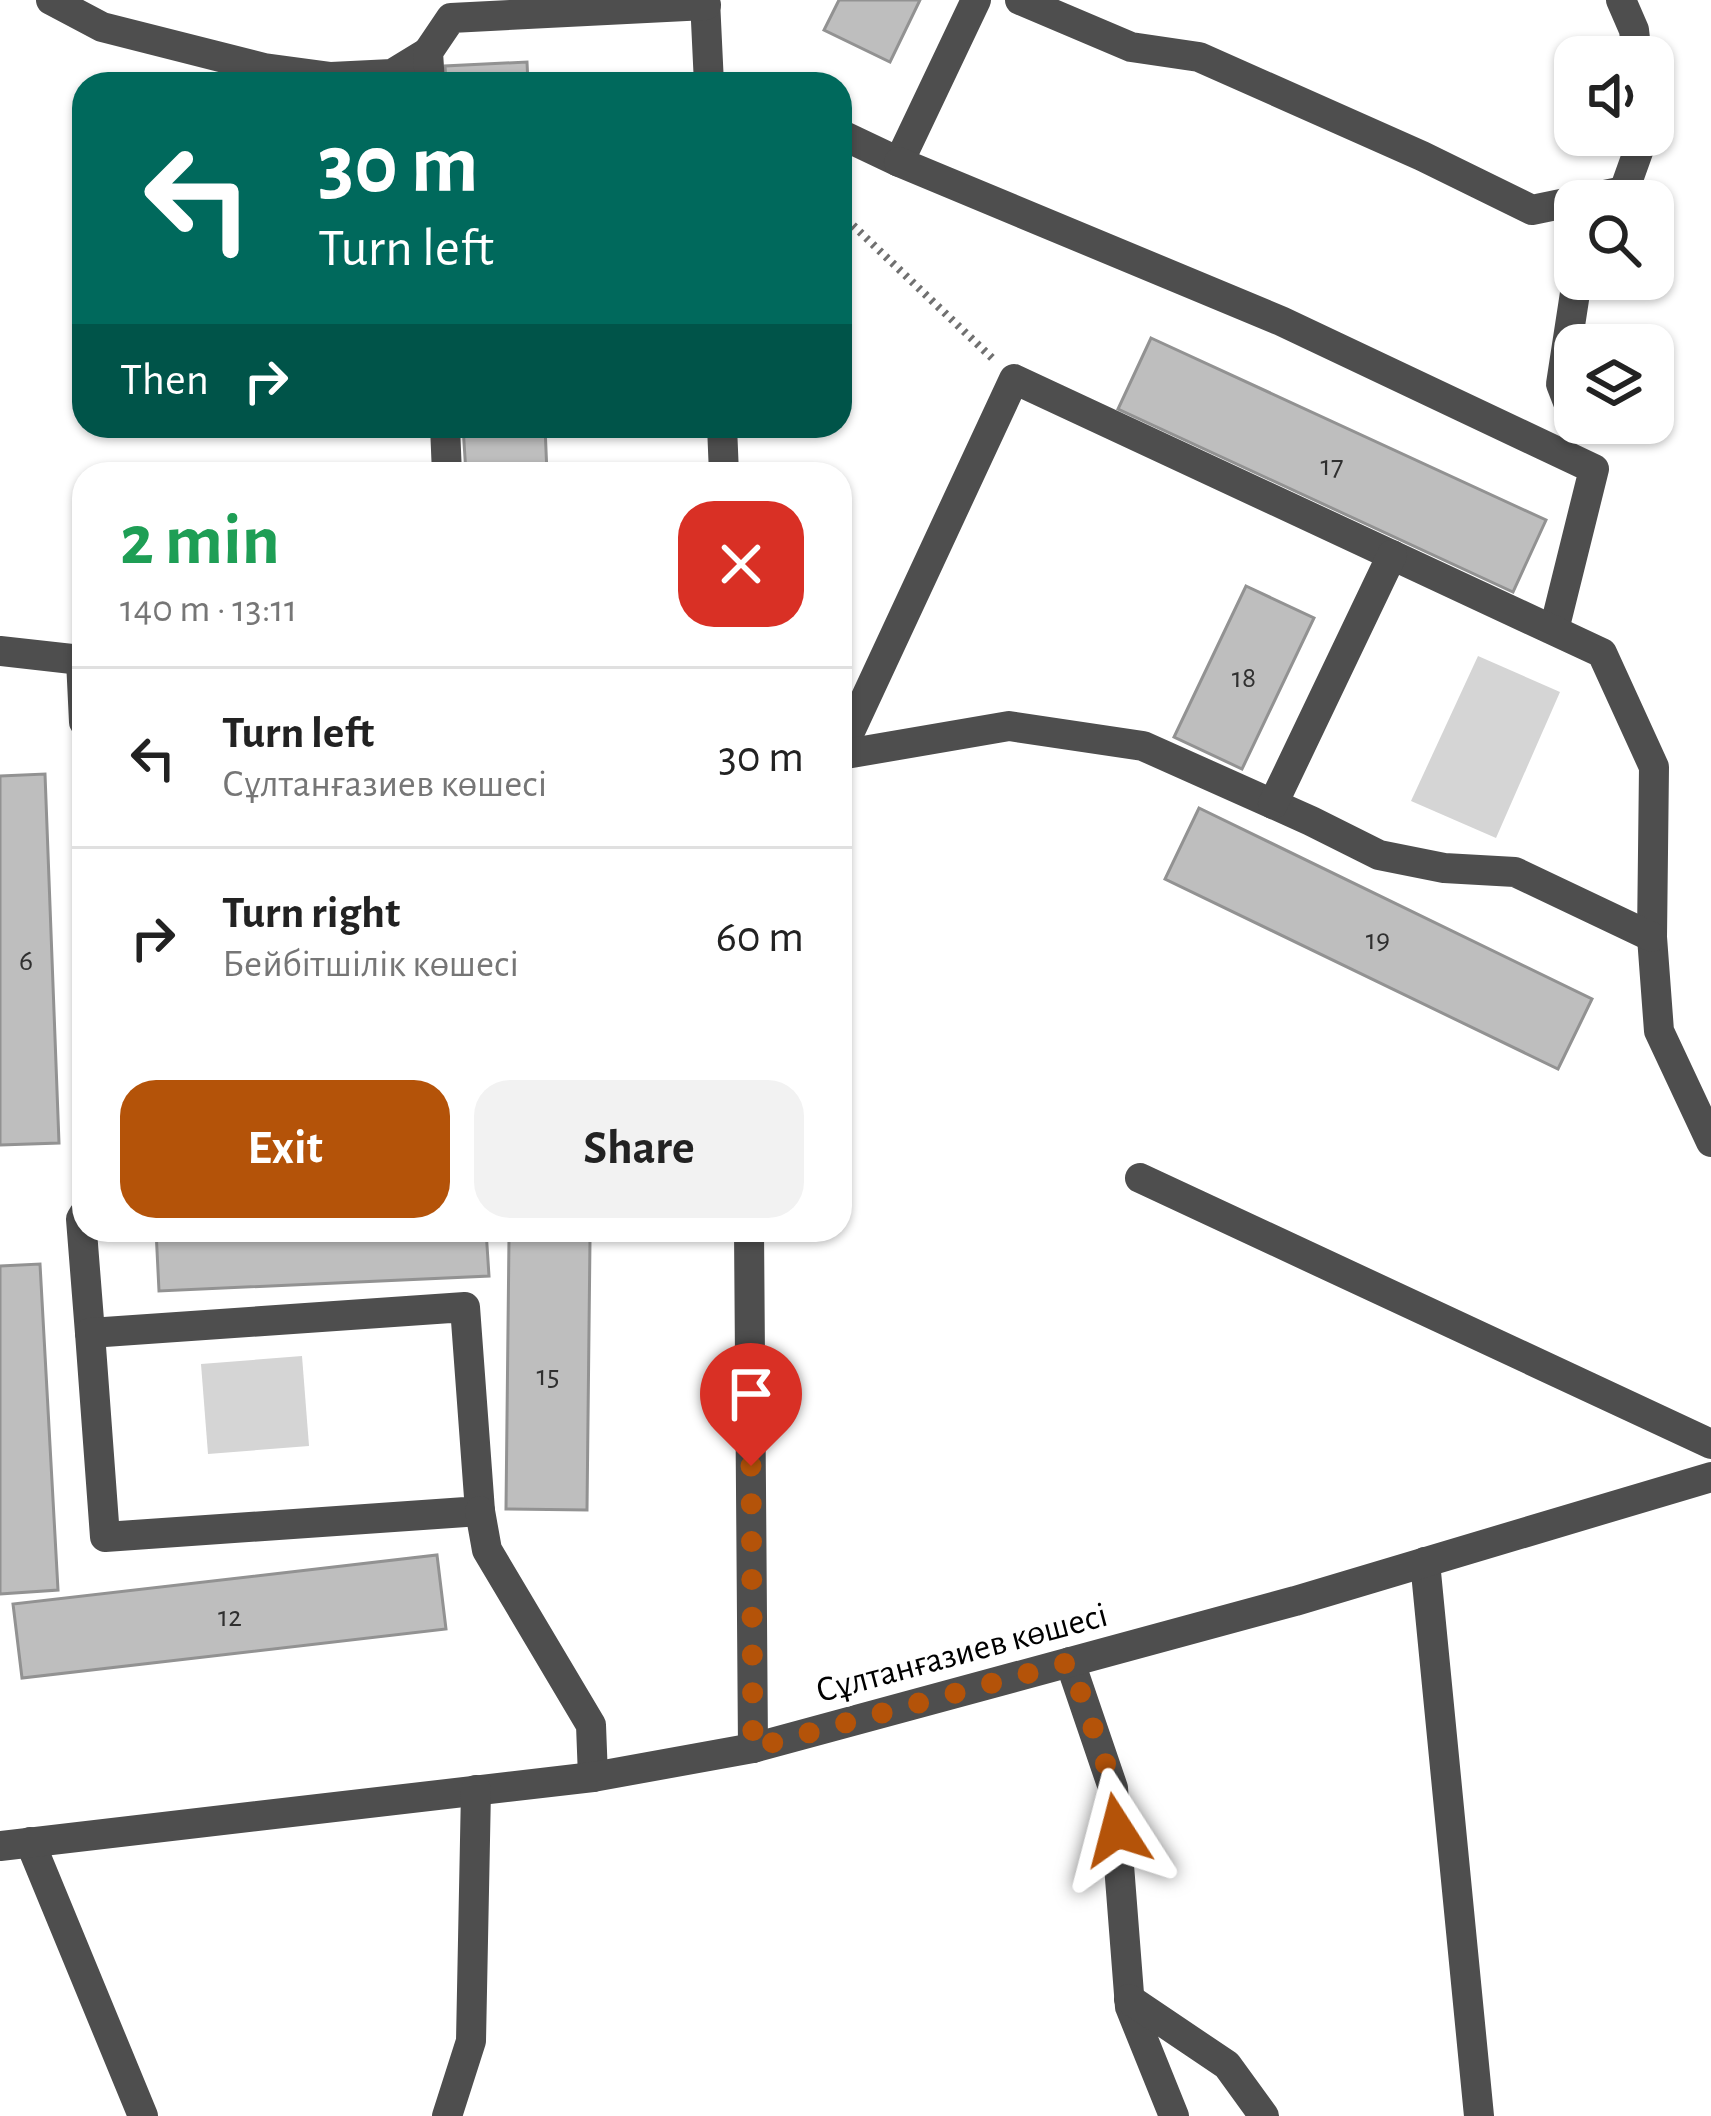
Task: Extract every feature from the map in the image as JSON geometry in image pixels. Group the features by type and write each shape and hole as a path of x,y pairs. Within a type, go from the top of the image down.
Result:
{"street":[{"path":"51,0 102,27 294,72"},
{"path":"899,162 976,0"},
{"path":"1020,0 1131,47 1199,57 1532,210 1554,207"},
{"path":"1621,0 1634,36"},
{"path":"395,72 428,52 451,18 705,3 716,72"},
{"path":"428,52 429,72"},
{"path":"852,140 1281,321 1594,469"},
{"path":"852,728 1014,380 1602,653 1654,767 1652,937 1659,1031 1711,1142"},
{"path":"1554,631 1594,469 1584,444"},
{"path":"1273,804 1392,555"},
{"path":"0,650 72,659"},
{"path":"852,752 1009,726 1143,746 1379,854 1444,868 1514,872 1652,937"},
{"path":"1139,1178 1711,1444"},
{"path":"82,1242 104,1537 480,1511"},
{"path":"749,1242 753,1748"},
{"path":"90,1333 465,1307 487,1550 592,1725 593,1777"},
{"name":"Сұлтанғазиев көшесі","path":"15,1844 593,1777 753,1748 1295,1601 1711,1477"},
{"path":"1425,1562 1479,2116"},
{"path":"1070,1662 1114,1788 1130,2007 1174,2116"},
{"path":"447,2116 471,2042 476,1790"},
{"path":"15,1844 143,2116"},
{"path":"1129,1999 1227,2065 1264,2116"}],"path":[{"path":"852,225 1014,380"}],"shaded area":[{"path":"1478,656 1560,692 1496,838 1411,801"},
{"path":"302,1356 309,1446 208,1454 201,1364"}],"building":[{"path":"839,0 920,0 890,62 824,30"},
{"path":"527,62 527,72 445,72 445,66"},
{"path":"1151,338 1546,520 1513,592 1118,409"},
{"path":"464,438 546,438 546,462 465,462"},
{"path":"1246,586 1314,618 1242,769 1174,737"},
{"path":"45,774 59,1143 0,1145 0,776"},
{"path":"1199,808 1592,999 1558,1069 1165,879"},
{"path":"157,1242 487,1242 489,1276 159,1291"},
{"path":"509,1242 590,1242 587,1510 506,1509"},
{"path":"40,1264 58,1590 0,1594 0,1266"},
{"path":"437,1555 446,1629 22,1678 13,1604"}],"route":[{"path":"751,1466 753,1748 1070,1662 1114,1788 1117,1830"}]}
